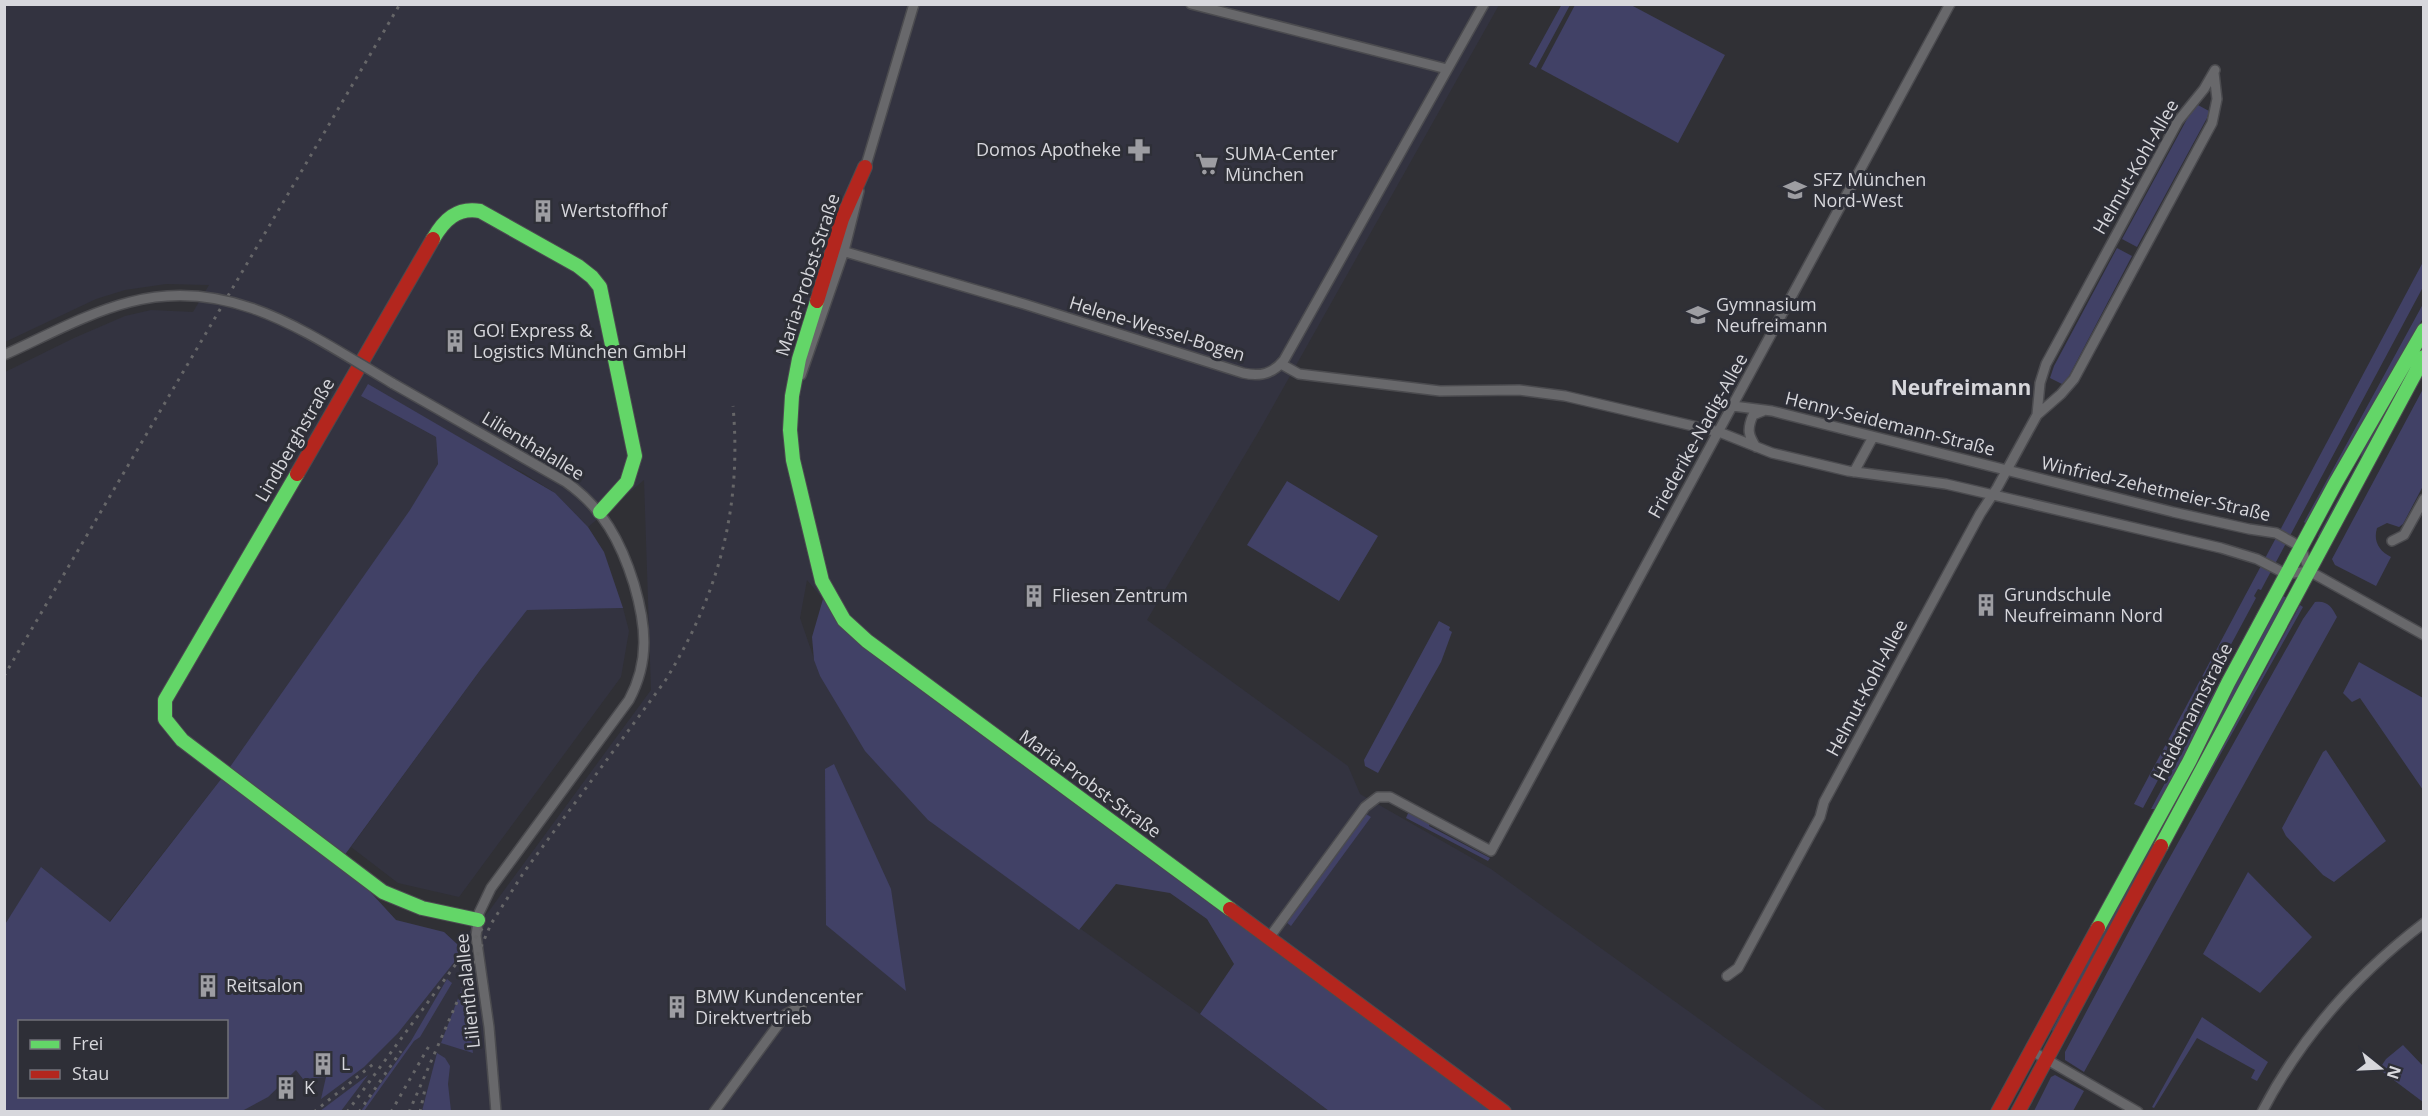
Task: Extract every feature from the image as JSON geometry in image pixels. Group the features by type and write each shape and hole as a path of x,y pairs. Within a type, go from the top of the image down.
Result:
{"street":[{"name":"Maria-Probst-Straße","path":"914,4 865,167 842,219 838,249 799,359 792,396 790,430 793,460 822,581 844,620 867,641 1503,1112"},
{"path":"1191,4 1447,69"},
{"path":"1484,4 1281,364 1299,374 1428,390 1519,390 1549,393 1719,432 1756,447 1854,472 1933,481 2234,551 2286,574 2309,571 2424,635"},
{"name":"Friederike-Nadig-Allee","path":"1269,939 1365,807 1378,797 1390,797 1491,851 1950,4"},
{"name":"Helmut-Kohl-Allee","path":"1727,976 1738,968 1820,817 1830,791 1980,514 2007,471 2037,415 2074,379 2212,123 2217,105 2215,70 2204,89 2178,122 2046,364 2040,383 2037,415"},
{"name":"Lindberghstraße","path":"478,920 400,900 371,885 182,740 165,719 165,700 440,227 457,211 472,209 487,213 578,266 600,287 635,456 627,482 600,512"},
{"name":"Helene-Wessel-Bogen","path":"838,249 1034,307 1243,373 1263,375 1281,364"},
{"name":"Lilienthalallee","path":"4,355 110,308 141,300 189,296 237,303 272,314 567,482 587,498 610,526 621,550 641,608 645,638 641,669 634,690 622,710 491,888 481,907 477,944 489,1027 496,1112"},
{"name":"Heidemannstraße","path":"1998,1112 2189,762 2286,574 2424,330"},
{"name":"Heidemannstraße","path":"2018,1112 2424,357"},
{"name":"Henny-Seidemann-Straße","path":"1733,406 1764,411 2007,471"},
{"name":"Henny-Seidemann-Straße","path":"1756,447 1749,436 1748,428 1753,415 1764,411"},
{"path":"1854,472 1873,437"},
{"name":"Winfried-Zehetmeier-Straße","path":"2007,471 2196,517 2276,533 2301,547"},
{"path":"2392,541 2404,535 2424,499"},
{"path":"2301,547 2309,571"},
{"path":"2262,1112 2308,1038 2333,1007 2359,978 2424,923"},
{"path":"714,1112 786,1014 801,1006"},
{"path":"2030,1050 2138,1112"}],"shaded area":[{"path":"1562,4 1570,5 1536,68 1529,64"},
{"path":"5,5 1499,5 1259,431 1147,620 1348,766 1360,794 1491,869 1827,1111 1491,1111 877,658 839,623 807,580 800,618 820,676 928,820 1200,1014 1329,1111 219,1111 444,932 457,944 489,911 651,690 644,480 588,527 555,493 522,472 361,396 436,437 438,464 417,501 225,774 109,922 5,927 5,372 125,316 151,310 193,312 209,285 166,284 125,290 96,299 5,342"},
{"path":"1575,5 1631,5 1725,55 1678,143 1541,69"},
{"path":"2198,105 2209,111 2207,118 2137,247 2122,239 2193,108"},
{"path":"2117,248 2132,256 2069,376 2062,384 2050,378 2054,366"},
{"path":"2423,262 2423,287 2261,590 2258,589 2254,596 2256,598 2143,808 2134,804"},
{"path":"2423,304 2423,318 2307,525 2304,522"},
{"path":"2423,340 2423,347 2320,538 2318,536 2361,457 2363,445"},
{"path":"368,384 555,493 588,527 604,552 623,608 527,610 341,860 396,920 444,932 457,944 459,956 398,1033 364,1067 321,1099 326,1077 303,1079 296,1070 268,1097 242,1111 5,1111 4,926 41,867 110,922 225,774 410,510 438,464 436,437 361,396"},
{"path":"2423,389 2423,486 2403,524 2399,527 2387,523 2377,528 2378,545 2391,557 2376,586 2335,565 2332,559"},
{"path":"1287,481 1378,536 1339,601 1247,545"},
{"path":"2281,595 2287,598 2054,1032 2052,1030"},
{"path":"823,599 839,623 877,658 1491,1111 1329,1111 1200,1014 1234,964 1207,919 1170,893 1116,884 1079,930 928,820 865,751 820,676 814,660 812,637"},
{"path":"2315,602 2329,605 2337,617 2084,1072 2065,1060 2065,1052 2136,918 2303,619"},
{"path":"2300,605 2303,607 2128,919 2244,699 2257,685"},
{"path":"623,608 629,631 621,677 459,897 398,883 351,847 524,610"},
{"path":"2258,611 2260,612 2158,809 2151,809"},
{"path":"1439,621 1450,627 1449,630 1452,632 1441,662 1378,773 1365,766 1364,760"},
{"path":"2359,662 2423,698 2423,790 2360,698 2352,702 2343,693"},
{"path":"2326,750 2386,841 2334,882 2323,875 2286,836 2282,828"},
{"path":"834,764 891,889 906,991 826,925 825,769"},
{"path":"1409,811 1430,823 1429,826 1490,858 1488,861 1406,818"},
{"path":"1366,814 1371,817 1291,926 1286,922"},
{"path":"2248,872 2312,937 2260,993 2203,954"},
{"path":"447,979 452,983 420,1037 414,1041 364,1111 361,1111 411,1041"},
{"path":"465,986 473,1053 441,1043 462,988"},
{"path":"2202,1017 2268,1062 2257,1081 2251,1078 2255,1070 2197,1038 2154,1108 2152,1107"},
{"path":"2403,1045 2423,1066 2423,1102 2380,1068 2386,1059"},
{"path":"437,1053 445,1058 450,1066 448,1084 451,1111 422,1111"},
{"path":"368,1075 341,1111 320,1111"},
{"path":"2055,1075 2084,1091 2073,1111 2034,1111 2051,1077"}],"railway":[{"path":"4,676 400,4"},
{"path":"409,1112 491,924 524,872 665,681 700,616 713,583 730,515 735,444 733,406"},
{"path":"347,1112 484,926"},
{"path":"391,1112 429,1046"},
{"path":"359,1112 401,1051"},
{"path":"314,1112 377,1061"},
{"path":"420,1112 425,1089"}],"traffic: fast":[{"path":"433,239 452,216 464,211 480,211 578,266 600,287 635,456 627,482 600,512"},
{"path":"817,301 799,359 792,396 790,430 793,460 822,581 844,620 867,641 1230,909"},
{"path":"2098,928 2189,762 2228,683 2335,484 2424,330"},
{"path":"2161,846 2424,357"},
{"path":"297,474 165,700 165,719 182,740 383,892 422,908 478,920"}],"traffic: jam":[{"path":"817,301 842,219 865,167"},
{"path":"297,474 433,239"},
{"path":"2018,1112 2161,846"},
{"path":"1230,909 1504,1112"},
{"path":"1998,1112 2098,928"}],"place":[{"name":"Domos Apotheke","path":"1139,150"},
{"name":"SUMA-Center München","path":"1207,164"},
{"name":"SFZ München Nord-West","path":"1795,190"},
{"name":"Wertstoffhof","path":"543,211"},
{"name":"Gymnasium Neufreimann","path":"1698,315"},
{"name":"GO! Express & Logistics München GmbH","path":"455,341"},
{"name":"Fliesen Zentrum","path":"1034,596"},
{"name":"Grundschule Neufreimann Nord","path":"1986,605"},
{"name":"Reitsalon","path":"208,986"},
{"name":"BMW Kundencenter Direktvertrieb","path":"677,1007"},
{"name":"L","path":"323,1064"},
{"name":"K","path":"286,1088"}],"district":[{"name":"Neufreimann","path":"1961,388"}]}
